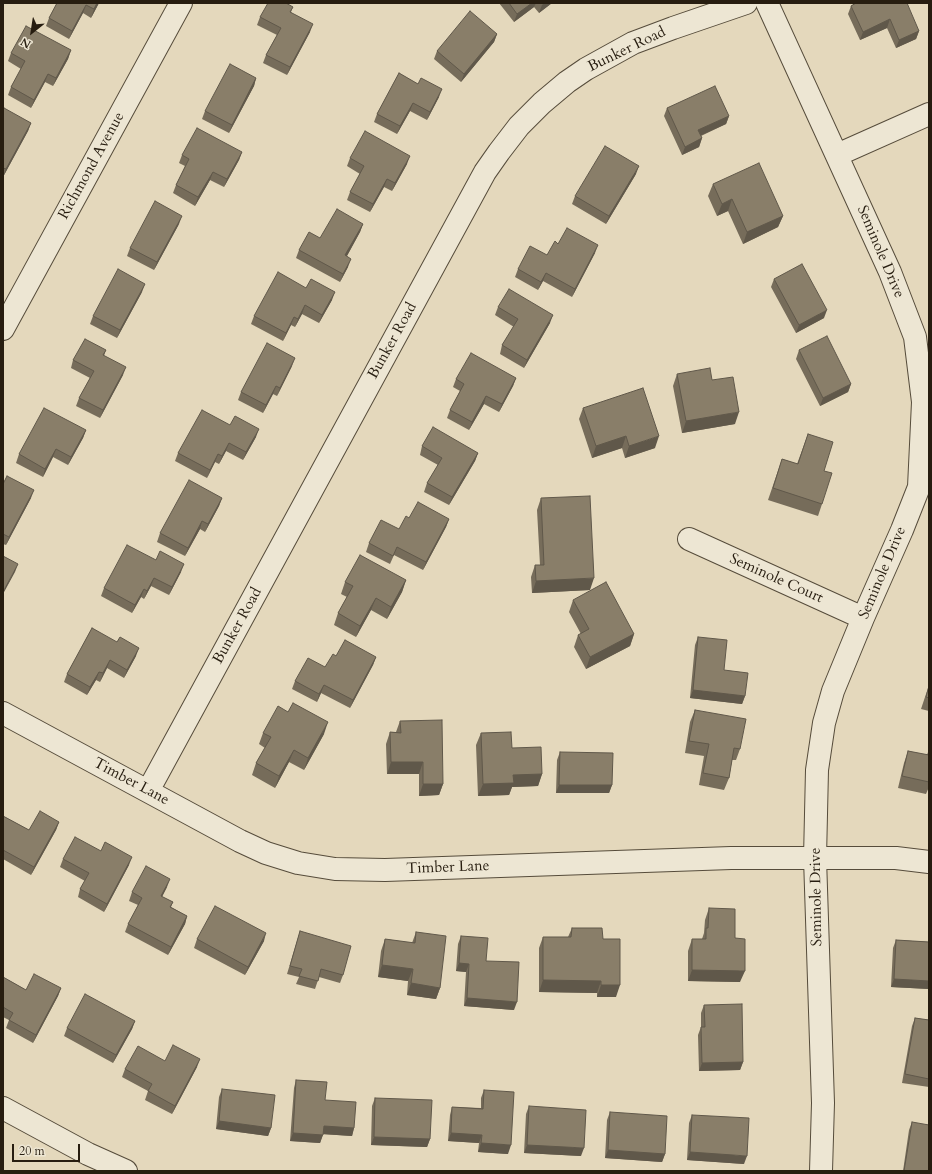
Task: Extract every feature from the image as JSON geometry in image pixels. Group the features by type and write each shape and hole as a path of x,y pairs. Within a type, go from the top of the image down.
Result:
{"street":[{"name":"Richmond Avenue","path":"3,330 180,3"},
{"name":"Bunker Road","path":"148,791 481,179 498,152 519,126 542,103 567,82 586,69 633,43 746,3"},
{"name":"Seminole Drive","path":"767,3 890,272 916,337 923,402 924,488 902,530 833,691 824,723 816,770 815,858 823,1103 821,1171"},
{"path":"837,155 929,114"},
{"name":"Seminole Court","path":"689,540 863,618"},
{"name":"Timber Lane","path":"3,713 240,841 266,853 298,863 335,869 385,870 731,858 896,858 929,862"},
{"path":"3,1108 88,1154 126,1171"}],"building":[{"path":"57,3 97,3 94,9 86,5 72,31 49,18"},
{"path":"268,3 286,3 293,7 290,12 313,24 290,67 266,55 281,28 260,17"},
{"path":"509,3 532,3 517,14"},
{"path":"856,3 907,3 919,31 899,40 890,19 863,32 851,6"},
{"path":"470,11 497,34 464,74 437,51"},
{"path":"26,26 71,50 56,78 48,74 34,100 11,87 25,61 11,53"},
{"path":"230,64 256,78 232,125 205,111"},
{"path":"399,73 418,84 421,78 442,89 430,112 413,103 400,126 377,114"},
{"path":"715,86 729,116 698,130 702,138 685,147 667,108"},
{"path":"4,108 31,123 6,169 3,168"},
{"path":"197,128 242,152 227,179 213,172 198,197 176,185 189,159 182,155"},
{"path":"365,131 410,156 395,183 387,179 373,204 350,192 364,166 350,158"},
{"path":"605,146 639,166 609,216 575,196"},
{"path":"759,163 783,216 747,232 732,199 722,204 713,184"},
{"path":"155,201 182,216 157,262 130,248"},
{"path":"337,209 363,224 345,255 351,259 343,274 299,250 309,232 320,238"},
{"path":"567,228 598,245 575,289 546,273 541,282 518,269 530,246 547,255 555,241 558,244"},
{"path":"802,264 827,310 799,325 774,279"},
{"path":"118,269 145,284 120,330 93,316"},
{"path":"278,272 306,288 311,279 335,292 322,315 305,305 298,319 294,317 286,333 254,316"},
{"path":"509,289 553,315 527,360 502,345 518,319 498,307"},
{"path":"827,336 851,384 823,398 799,350"},
{"path":"85,339 106,350 103,355 126,367 103,410 79,398 94,371 73,360"},
{"path":"267,343 295,358 280,388 276,386 266,405 241,392"},
{"path":"471,353 516,378 502,404 486,396 472,422 450,410 464,384 456,379"},
{"path":"710,368 712,380 733,377 739,412 686,421 677,374"},
{"path":"643,388 659,436 629,446 626,436 596,446 583,408"},
{"path":"44,408 86,430 71,457 56,449 45,469 19,454"},
{"path":"202,410 230,425 235,416 259,429 246,452 229,443 222,456 218,454 210,470 178,453"},
{"path":"433,427 478,453 452,497 427,483 442,458 422,446"},
{"path":"808,434 833,442 824,471 832,473 822,504 773,488 782,459 798,464"},
{"path":"7,476 34,490 9,537 3,534 3,484"},
{"path":"189,480 222,498 208,524 202,521 188,548 160,533"},
{"path":"590,496 594,578 536,581 535,565 544,565 541,498"},
{"path":"418,502 449,519 426,562 397,547 393,556 369,543 381,520 399,529 406,516 409,518"},
{"path":"127,545 156,560 160,551 184,564 172,587 154,578 147,591 144,589 135,605 104,588"},
{"path":"360,555 406,580 391,607 376,598 360,626 338,613 353,586 345,582"},
{"path":"3,556 18,564 3,592"},
{"path":"606,582 634,634 590,657 578,635 589,629 573,600"},
{"path":"92,628 117,642 120,637 139,648 127,670 110,660 103,673 99,672 90,687 67,674"},
{"path":"698,637 727,640 724,670 748,673 745,696 693,690"},
{"path":"345,640 376,657 353,700 324,685 319,694 295,681 308,658 325,667 333,654 336,656"},
{"path":"929,686 929,698 926,697"},
{"path":"293,703 328,722 308,758 294,750 279,776 256,763 271,737 263,733 278,706 288,712"},
{"path":"695,710 746,719 740,749 734,748 729,778 703,773 709,744 689,741"},
{"path":"442,720 443,784 423,784 423,762 391,762 390,732 401,733 400,721"},
{"path":"511,732 512,748 541,747 542,774 513,775 514,783 483,784 481,733"},
{"path":"908,751 929,755 929,782 902,776"},
{"path":"560,752 613,753 612,785 559,785"},
{"path":"40,811 59,822 34,867 3,850 3,816 29,830"},
{"path":"75,837 101,851 105,842 132,857 107,904 80,889 89,873 63,859"},
{"path":"146,866 170,879 161,896 173,902 170,907 187,916 171,947 128,924 142,898 132,892"},
{"path":"215,906 266,933 248,967 197,939"},
{"path":"709,908 735,909 735,938 745,939 745,971 692,970 692,939 706,939"},
{"path":"572,928 602,928 603,939 620,939 620,985 601,985 601,981 543,980 543,937 571,937"},
{"path":"300,931 351,946 343,975 321,969 318,981 299,976 302,969 290,966"},
{"path":"416,932 446,936 440,988 411,983 413,969 382,965 385,939 415,943"},
{"path":"461,936 488,938 486,961 519,962 517,1002 467,998 469,964 459,963"},
{"path":"896,940 929,942 929,981 894,979"},
{"path":"34,974 61,988 36,1035 9,1020 13,1013 3,1007 3,977 26,990"},
{"path":"85,994 135,1021 116,1055 67,1028"},
{"path":"742,1004 743,1062 702,1063 701,1027 705,1027 704,1005"},
{"path":"915,1018 929,1020 929,1079 905,1074"},
{"path":"173,1045 200,1059 175,1106 148,1091 152,1084 125,1069 138,1046 165,1061"},
{"path":"296,1080 327,1082 325,1100 356,1102 354,1128 324,1126 323,1135 293,1133"},
{"path":"222,1089 275,1095 271,1128 219,1121"},
{"path":"484,1090 514,1092 511,1145 481,1143 482,1135 451,1133 452,1107 483,1109"},
{"path":"375,1098 432,1100 430,1139 374,1137"},
{"path":"529,1106 586,1110 584,1148 527,1145"},
{"path":"610,1112 667,1116 665,1154 608,1150"},
{"path":"692,1115 749,1118 747,1156 690,1152"},
{"path":"912,1122 929,1125 929,1171 904,1171"}]}
